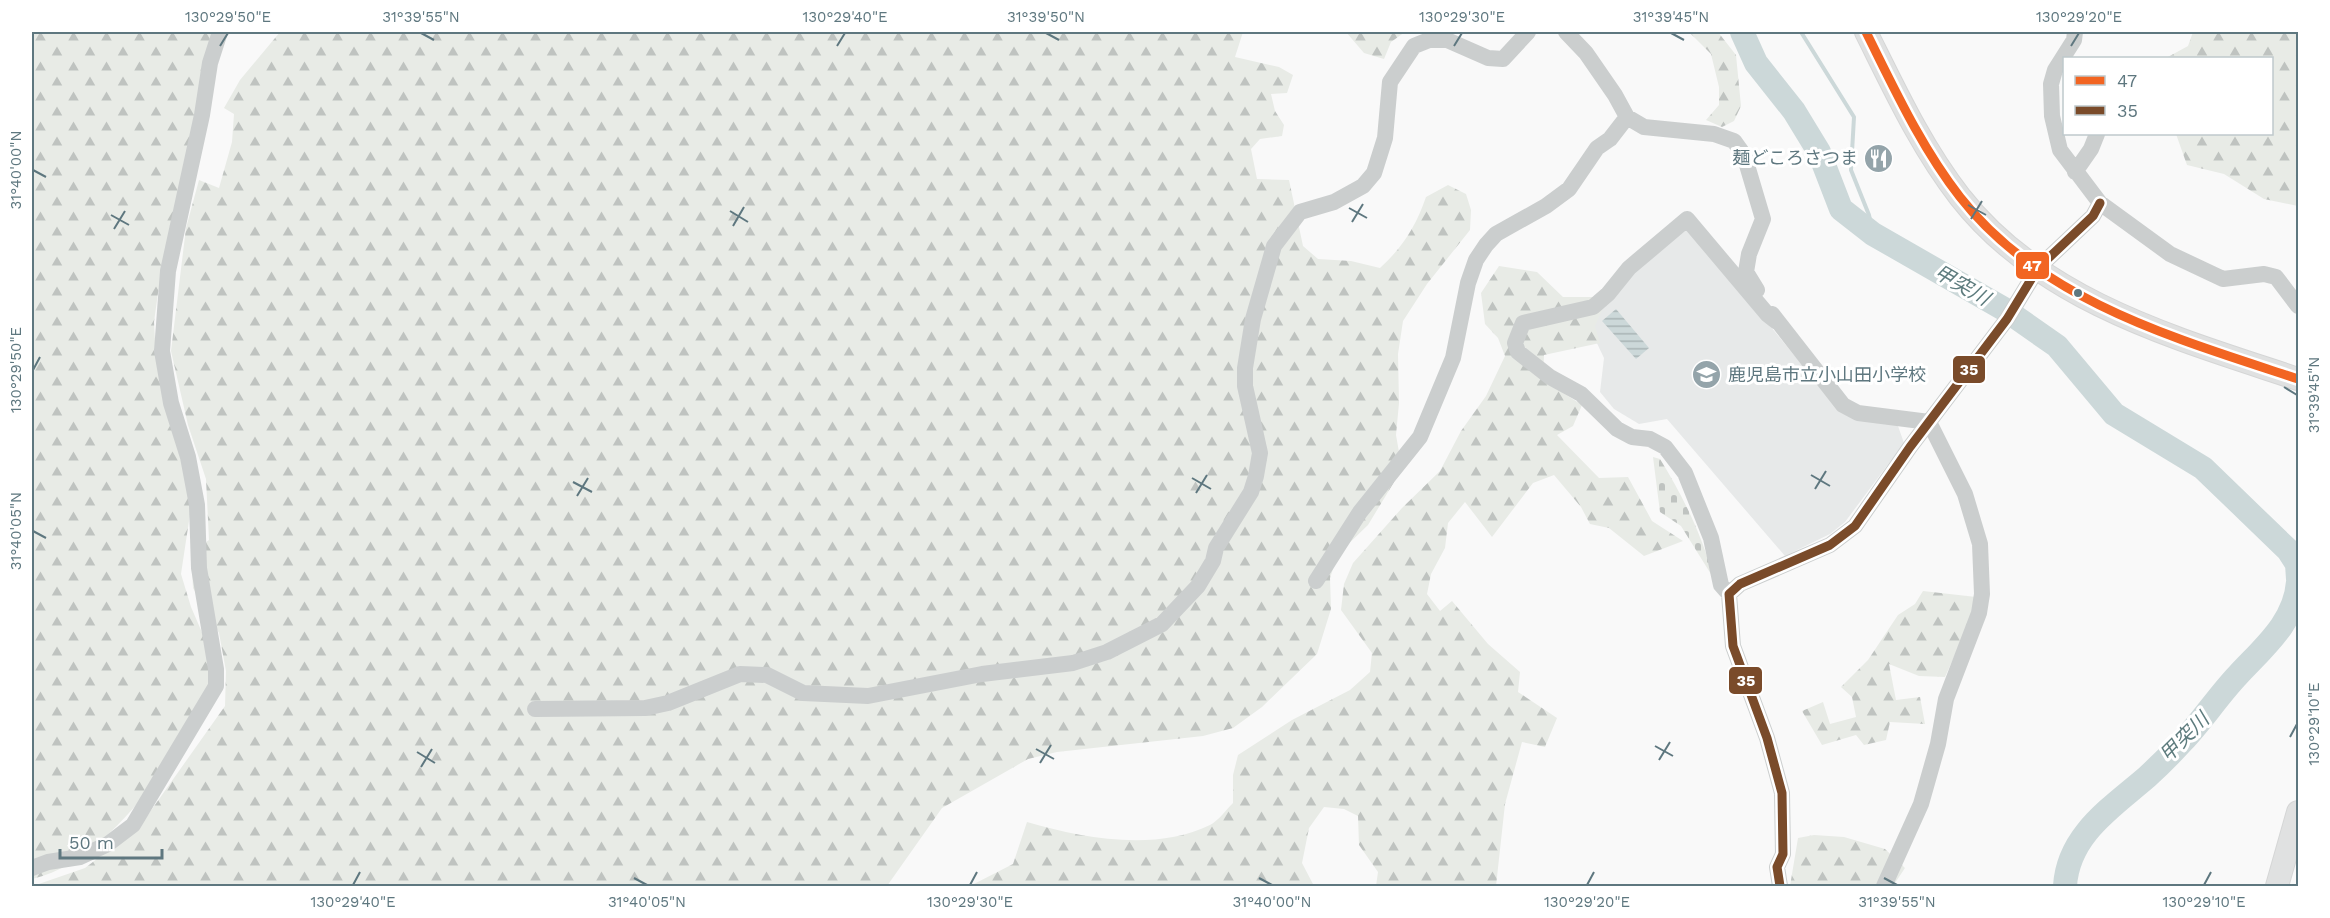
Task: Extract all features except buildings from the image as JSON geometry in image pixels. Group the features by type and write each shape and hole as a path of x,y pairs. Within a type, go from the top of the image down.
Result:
{"highway":[{"path":"1866,32 1923,142 1955,190 1991,231 2038,268 2089,300 2135,322 2298,379"},
{"path":"2277,886 2298,812"}],"street":[{"path":"32,868 48,862 80,857 108,844 133,825 216,686 216,669 199,568 198,505 189,457 171,403 162,351 168,271 202,115 210,63 220,32"},
{"path":"535,710 645,708 668,703 740,674 768,675 803,693 868,696 982,674 1073,663 1107,652 1162,624 1198,586 1213,561 1216,548 1251,492 1256,476 1260,453 1245,386 1245,368 1253,319 1274,246 1300,212 1334,202 1363,186 1374,173 1385,138 1390,82 1414,46 1429,40 1448,40 1488,58 1503,59 1528,32"},
{"path":"1566,32 1586,53 1627,117 1644,127 1714,134 1734,141 1744,155 1763,219 1749,254 1746,272 1777,322 1843,405 1858,413 1929,422"},
{"path":"2063,57 2074,40 2075,32"},
{"path":"2063,57 2055,70 2051,84 2052,116 2060,150 2100,203 2170,254 2223,279 2264,274 2276,277 2297,301"},
{"path":"1316,581 1360,512 1420,437 1453,358 1468,283 1476,260 1486,245 1496,234 1546,206 1569,189 1597,148 1610,139 1627,117"},
{"path":"2075,172 2098,140"},
{"path":"1729,594 1740,584 1830,544 1855,526 1929,422 2007,319 2038,268 2093,216 2100,203"},
{"path":"1777,322 1768,315 1687,219 1629,268 1608,294 1593,307 1523,323 1515,343 1518,352 1550,377 1581,394 1617,429 1632,437 1650,439 1665,447 1685,473 1712,538 1721,585 1729,594 1733,646 1767,738 1782,793 1783,854 1777,867 1780,886"},
{"path":"1884,886 1921,804 1938,744 1946,699 1978,613 1982,594 1980,544 1965,494 1929,422"}],"shaded area":[{"name":"鹿児島市立小山田小学校","path":"1686,223 1839,410 1898,426 1904,443 1845,522 1830,534 1785,556 1667,419 1639,424 1614,409 1600,392 1604,358 1584,316"},
{"path":"1616,309 1649,348 1636,359 1602,321"}],"green space":[{"path":"32,32 225,32 158,293 154,322 156,359 192,501 181,574 191,607 207,644 214,704 156,781 111,832 86,853 60,869 32,879"},
{"path":"280,32 1243,32 1235,57 1279,67 1293,75 1287,93 1271,94 1275,111 1284,125 1282,136 1260,139 1251,149 1257,179 1289,180 1303,246 1318,259 1351,261 1380,268 1408,235 1426,197 1448,185 1466,194 1471,210 1470,230 1427,284 1403,321 1398,354 1399,403 1396,435 1402,469 1368,525 1338,554 1330,578 1331,609 1317,654 1262,707 1233,728 1203,736 1057,752 1028,759 942,808 887,886 33,886 85,868 140,826 225,706 226,671 219,633 193,588 191,552 209,540 206,479 188,425 171,351 186,228 199,180 219,188 232,142 234,114 224,108 240,80"},
{"path":"1346,32 1405,32 1391,42 1384,59 1364,53"},
{"path":"1689,32 1718,32 1736,55 1741,106 1734,121 1722,127 1706,120 1719,105 1719,87 1711,54"},
{"path":"2193,32 2298,32 2298,206 2264,199 2224,174 2187,165 2176,135 2273,135 2273,57 2168,57 2188,46"},
{"path":"1499,266 1537,272 1563,297 1593,297 1603,308 1595,326 1600,343 1544,355 1543,380 1582,405 1573,426 1557,435 1599,478 1628,477 1652,521 1683,541 1644,556 1609,528 1590,524 1581,507 1554,475 1533,483 1492,537 1465,502 1448,523 1445,548 1431,574 1427,594 1440,611 1452,601 1488,644 1520,672 1518,692 1557,718 1545,747 1522,742 1505,804 1496,886 1376,886 1378,872 1359,845 1358,816 1344,809 1324,807 1309,828 1302,863 1314,886 970,886 1013,864 1027,822 1071,833 1118,840 1166,838 1210,825 1233,803 1233,775 1238,755 1292,720 1350,690 1370,672 1372,653 1341,610 1344,584 1353,563 1402,508 1440,471 1461,431 1486,396 1505,356 1498,338 1485,324 1481,293"},
{"path":"1653,457 1660,459 1677,488 1698,532 1714,579 1681,526 1660,512"},
{"path":"1923,591 1976,597 1970,621 1945,677 1919,676 1889,664 1896,700 1920,697 1925,724 1890,722 1886,740 1864,745 1856,735 1822,745 1802,711 1823,702 1830,724 1856,717 1852,697 1841,687 1868,660 1898,615 1915,604"},
{"path":"1814,835 1844,837 1885,849 1905,868 1893,886 1790,886 1798,838"}],"waterway":[{"name":"甲突川","path":"1742,32 1756,63 1794,111 1819,152 1841,209 1873,234 2004,309 2057,346 2114,414 2203,468 2288,550 2297,564 2298,579"},
{"path":"1801,32 1854,117 1851,170 1869,215 1873,234"},
{"name":"甲突川","path":"2065,886 2068,868 2083,837 2106,812 2174,751 2231,683 2268,644 2285,622 2296,596 2298,582"}],"transit line":[{"name":"47","path":"1866,32 1909,117 1946,178 1993,233 2031,264 2071,290 2160,332 2298,379"},
{"name":"35","path":"1780,886 1777,867 1783,854 1782,793 1767,738 1733,646 1729,594 1740,584 1830,545 1855,526 1910,447 2007,319 2038,268 2093,216 2100,203"}],"place":[{"name":"麺どころさつま","path":"1879,158"},
{"name":"鹿児島市立小山田小学校","path":"1707,375"}]}
